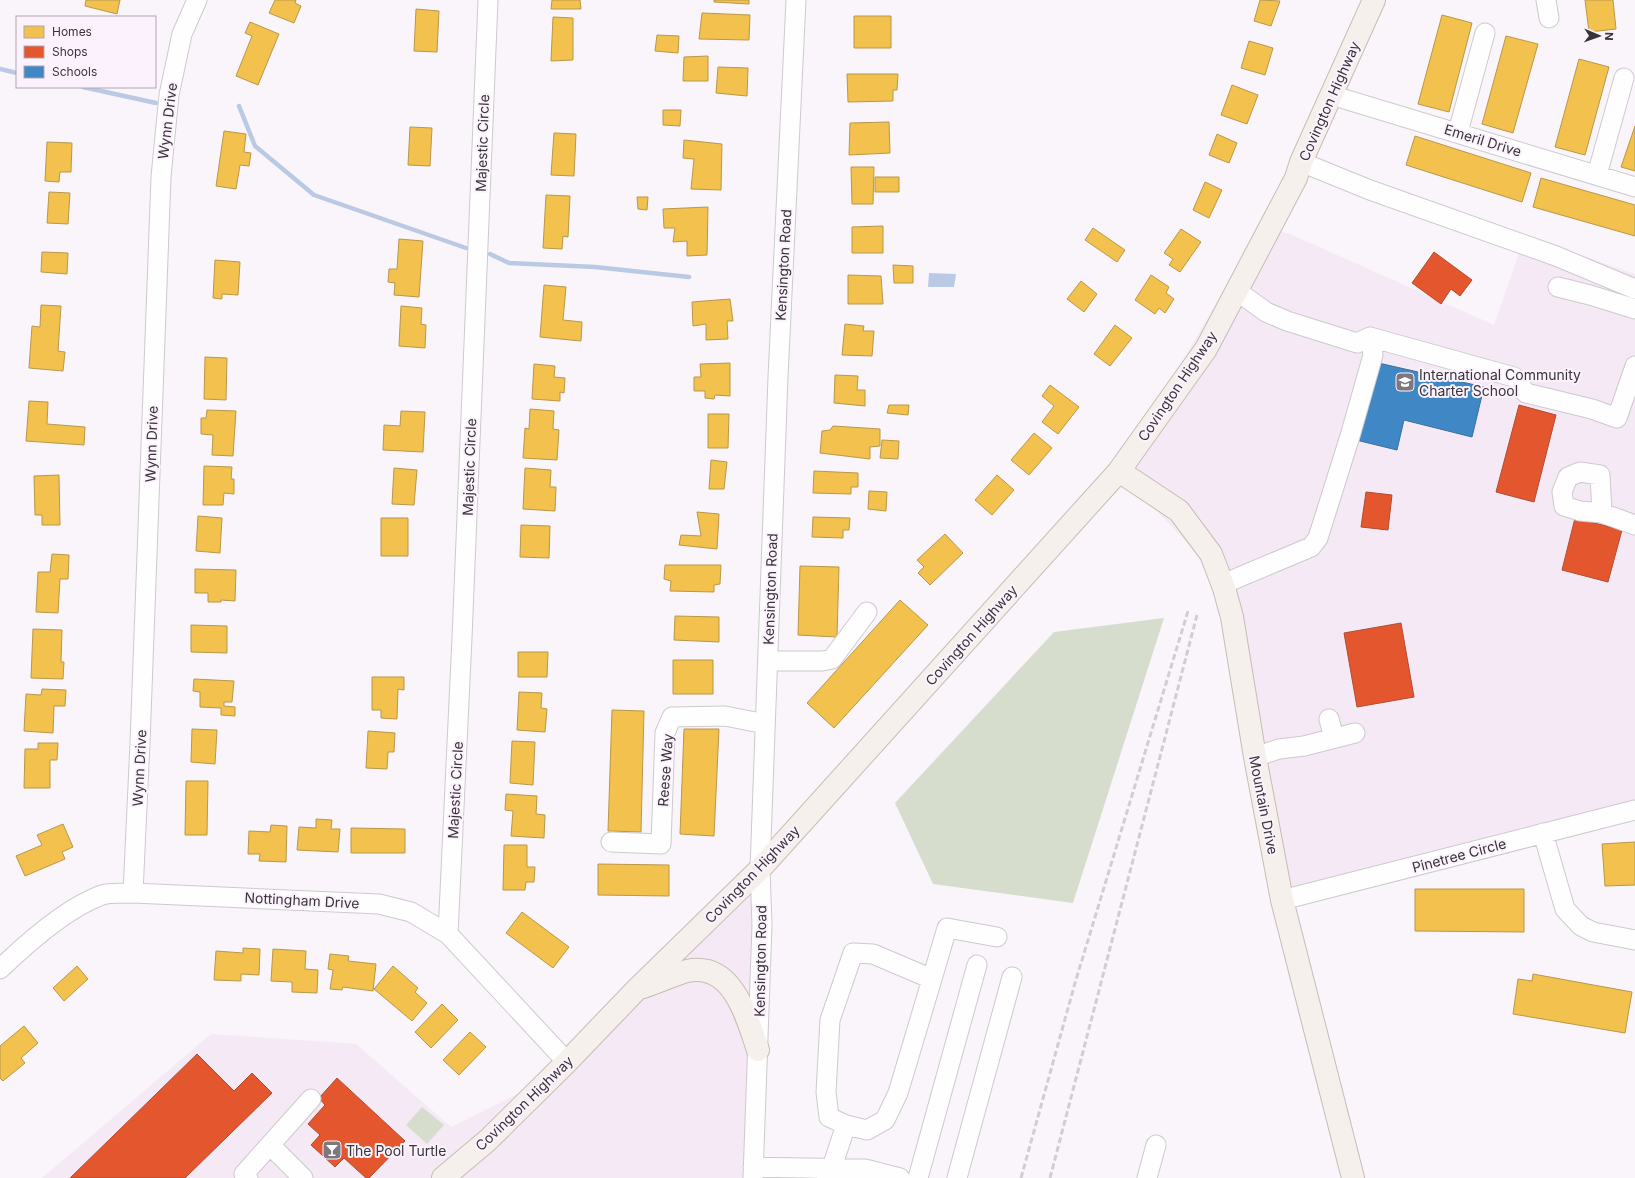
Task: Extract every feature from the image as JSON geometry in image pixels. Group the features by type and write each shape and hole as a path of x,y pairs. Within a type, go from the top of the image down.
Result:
{"main road":[{"name":"Covington Highway","path":"443,1178 488,1140 567,1062 636,989 760,869 1119,471 1206,349 1296,178 1301,162 1374,0"},
{"name":"Mountain Drive","path":"1119,471 1179,511 1211,554 1223,584 1232,617 1255,757 1282,900 1353,1178"},
{"path":"636,989 688,971 703,970 718,976 726,982 734,992 747,1018 758,1050"}],"street":[{"name":"Wynn Drive","path":"133,893 161,177 169,95 182,34 197,0"},
{"name":"Majestic Circle","path":"448,934 462,638 488,0"},
{"name":"Kensington Road","path":"753,1172 762,925 760,869 765,724 778,377 796,0"},
{"path":"1458,132 1485,34"},
{"path":"1597,175 1624,78"},
{"name":"Emeril Drive","path":"1332,95 1458,132 1635,187"},
{"path":"1301,162 1370,190 1556,256 1635,288"},
{"path":"1558,287 1635,309"},
{"path":"1237,291 1266,312 1287,321 1357,343 1370,337 1514,377 1526,393 1592,409 1617,418 1635,366"},
{"path":"1223,584 1311,547 1318,538 1348,444 1372,355 1370,337"},
{"path":"1602,513 1635,525"},
{"path":"768,661 809,661 832,659 867,612"},
{"name":"Reese Way","path":"611,842 661,844 666,733 672,717 725,716 765,724"},
{"path":"1329,719 1334,738"},
{"path":"1255,757 1278,749 1304,746 1355,733"},
{"name":"Pinetree Circle","path":"1282,900 1543,832 1635,810"},
{"path":"1543,832 1565,909 1581,926 1593,932 1635,940"},
{"name":"Nottingham Drive","path":"0,969 49,926 85,903 103,895 133,893 379,904 411,912 448,934 567,1062"},
{"path":"932,979 873,954 852,953 830,1020 826,1092 829,1117 846,1125 867,1130 885,1120 898,1093 932,979 947,928 997,937"},
{"path":"918,1178 977,965"},
{"path":"957,1178 1012,977"},
{"path":"248,1178 244,1174 311,1099"},
{"path":"829,1172 846,1125"},
{"path":"270,1144 303,1178"},
{"path":"1147,1178 1156,1145"},
{"path":"753,1172 829,1172 900,1178"}],"shaded area":[{"path":"1261,226 1290,234 1494,325 1525,236 1635,274 1635,807 1295,903 1223,581 1119,471"},
{"path":"760,869 754,1178 42,1178 211,1034 356,1044 451,1127 571,1067"}],"green space":[{"path":"1164,618 1073,903 933,884 895,803 1054,632"},
{"path":"422,1107 444,1125 427,1144 406,1125"}],"water":[{"path":"929,273 956,274 954,287 928,287"}],"building: Homes":[{"path":"86,0 120,0 117,14 85,6"},
{"path":"275,0 296,0 295,3 301,6 294,23 269,13"},
{"path":"552,0 580,0 581,9 551,9"},
{"path":"714,0 749,0 749,4 714,2"},
{"path":"1260,0 1280,1 1271,26 1254,21"},
{"path":"1585,0 1613,0 1616,29 1589,32"},
{"path":"416,9 439,11 437,52 414,51"},
{"path":"702,13 750,15 749,40 699,39"},
{"path":"1442,15 1472,23 1449,112 1418,104"},
{"path":"854,16 891,16 891,48 854,48"},
{"path":"553,17 573,18 573,60 551,61"},
{"path":"250,22 279,34 258,85 236,76 252,36 245,33"},
{"path":"657,35 679,36 678,53 655,51"},
{"path":"1506,36 1538,44 1513,133 1482,124"},
{"path":"1249,41 1273,48 1265,75 1241,68"},
{"path":"708,56 708,81 683,81 684,57"},
{"path":"1579,59 1609,67 1585,155 1555,147"},
{"path":"718,67 748,68 747,96 716,93"},
{"path":"847,74 898,74 897,90 893,90 893,101 848,102"},
{"path":"1232,85 1258,95 1247,124 1221,115"},
{"path":"663,110 681,110 680,126 663,125"},
{"path":"889,122 890,153 849,155 850,123"},
{"path":"1635,126 1635,171 1621,167"},
{"path":"410,127 432,128 430,166 408,165"},
{"path":"224,131 246,134 244,152 251,153 249,166 240,165 236,189 216,186"},
{"path":"554,133 576,134 574,176 551,175"},
{"path":"1217,134 1237,143 1229,163 1209,155"},
{"path":"1415,136 1531,173 1522,202 1406,165"},
{"path":"684,140 722,144 721,190 691,189 694,159 683,158"},
{"path":"47,142 72,143 71,172 60,172 59,182 45,181"},
{"path":"851,167 874,167 873,204 852,204"},
{"path":"875,177 899,177 899,192 875,192"},
{"path":"1541,178 1635,205 1635,236 1533,207"},
{"path":"1205,182 1222,190 1209,218 1193,210"},
{"path":"49,192 70,193 68,224 47,223"},
{"path":"546,195 570,196 568,237 563,236 562,249 543,248"},
{"path":"637,197 648,197 647,210 638,209"},
{"path":"708,207 707,255 687,256 687,241 673,242 675,228 664,228 663,209"},
{"path":"883,226 883,253 852,253 852,227"},
{"path":"1093,228 1125,250 1117,262 1085,240"},
{"path":"1181,229 1201,242 1180,272 1169,265 1173,259 1164,253"},
{"path":"399,239 423,241 419,297 394,295 395,283 388,282 389,269 397,269"},
{"path":"42,252 68,253 67,274 41,272"},
{"path":"215,260 240,262 238,295 222,294 222,299 213,298"},
{"path":"893,265 913,266 913,283 894,283"},
{"path":"848,275 881,276 883,304 848,304"},
{"path":"1151,275 1169,287 1166,293 1174,299 1165,313 1159,308 1155,314 1135,300"},
{"path":"1081,281 1097,294 1084,312 1067,299"},
{"path":"544,285 566,287 563,320 582,322 581,341 540,337"},
{"path":"730,299 733,321 727,321 728,339 706,340 706,324 693,326 692,302"},
{"path":"41,305 61,306 58,351 65,352 63,371 29,368 32,326 40,327"},
{"path":"401,306 422,308 421,324 426,325 425,348 399,346"},
{"path":"845,324 864,326 863,331 874,331 872,356 842,355"},
{"path":"1115,325 1132,338 1110,366 1094,354"},
{"path":"205,357 227,358 226,400 204,399"},
{"path":"730,363 730,396 715,395 714,399 705,398 705,391 694,391 694,377 701,377 700,364"},
{"path":"534,364 555,366 554,377 565,378 564,393 560,392 560,401 532,399"},
{"path":"835,375 858,376 857,390 865,390 865,406 834,403"},
{"path":"1050,385 1079,407 1058,434 1042,422 1054,406 1042,396"},
{"path":"29,401 48,402 47,424 85,427 84,445 26,441"},
{"path":"889,405 909,405 908,415 887,413"},
{"path":"530,409 554,411 553,429 559,430 557,460 523,458 525,428 529,429"},
{"path":"207,410 236,411 233,456 212,455 213,435 201,434 201,418 206,418"},
{"path":"401,411 425,412 423,452 383,450 384,425 400,426"},
{"path":"708,414 729,414 728,448 708,448"},
{"path":"833,426 880,429 880,446 870,447 870,459 820,453 822,431 830,430"},
{"path":"1034,433 1052,448 1029,475 1011,460"},
{"path":"882,440 899,441 898,459 880,458"},
{"path":"711,460 727,462 724,489 709,489"},
{"path":"204,466 232,467 231,479 234,479 234,494 224,493 223,505 203,505"},
{"path":"394,468 417,470 414,505 392,504"},
{"path":"525,468 551,470 550,487 556,487 555,511 523,509"},
{"path":"814,471 858,473 858,487 851,487 851,494 813,493"},
{"path":"59,475 60,525 42,525 42,515 35,515 34,476"},
{"path":"997,475 1014,490 992,515 975,500"},
{"path":"869,491 887,492 886,511 868,509"},
{"path":"697,512 719,514 717,549 679,545 681,535 701,536"},
{"path":"198,516 222,518 220,553 196,551"},
{"path":"813,517 850,518 849,530 843,530 843,538 812,537"},
{"path":"381,518 408,518 408,556 381,556"},
{"path":"521,525 550,526 549,558 520,557"},
{"path":"945,534 963,553 930,585 918,573 924,567 917,560"},
{"path":"52,554 69,555 68,579 60,579 58,613 36,612 38,572 50,572"},
{"path":"665,565 721,565 720,584 714,585 714,592 670,591 671,581 664,579"},
{"path":"800,566 839,567 837,637 798,635"},
{"path":"195,569 236,570 235,601 221,600 221,602 208,602 208,593 195,593"},
{"path":"900,600 928,625 834,728 807,703"},
{"path":"675,616 719,617 719,642 674,640"},
{"path":"191,625 227,626 227,653 191,652"},
{"path":"33,629 62,630 61,662 64,662 63,679 31,678"},
{"path":"518,652 548,652 547,677 518,677"},
{"path":"673,660 713,660 713,694 673,694"},
{"path":"372,677 404,677 404,690 398,689 397,719 381,718 381,710 372,710"},
{"path":"194,679 234,681 232,702 224,702 224,706 235,707 235,716 221,715 221,708 200,707 200,692 193,691"},
{"path":"42,689 66,690 65,706 54,706 53,733 24,731 26,694 41,695"},
{"path":"519,692 542,693 541,708 547,709 545,732 517,730"},
{"path":"612,710 644,711 641,832 608,831"},
{"path":"192,729 217,730 215,764 191,762"},
{"path":"684,729 719,729 714,836 680,834"},
{"path":"368,731 395,733 394,752 388,752 387,769 366,768"},
{"path":"512,741 535,742 533,785 510,783"},
{"path":"38,743 58,743 57,760 50,760 50,788 24,788 25,749 38,749"},
{"path":"186,781 208,781 207,835 185,835"},
{"path":"506,794 537,796 536,814 545,815 544,838 511,836 513,811 505,810"},
{"path":"316,819 332,820 331,829 340,829 338,852 297,850 299,827 316,828"},
{"path":"63,824 73,847 62,852 65,859 25,876 16,856 42,845 37,835"},
{"path":"271,825 287,826 286,862 259,861 260,854 248,854 249,831 270,832"},
{"path":"351,828 405,829 405,853 351,853"},
{"path":"1635,842 1635,885 1605,886 1602,844"},
{"path":"504,845 527,845 527,867 535,867 534,882 526,882 525,890 503,890"},
{"path":"598,864 669,865 669,896 598,895"},
{"path":"1415,889 1524,889 1524,932 1415,931"},
{"path":"522,912 569,947 553,968 506,933"},
{"path":"243,948 260,949 259,975 241,974 241,981 214,980 216,951 243,953"},
{"path":"273,949 306,951 305,969 318,970 317,993 292,992 292,982 271,981"},
{"path":"330,954 349,956 348,961 376,964 373,991 343,987 342,990 330,989 333,970 328,969"},
{"path":"77,966 88,979 64,1001 53,988"},
{"path":"393,966 418,988 415,992 427,1003 412,1021 374,989"},
{"path":"1533,974 1632,992 1625,1033 1513,1014 1518,979 1532,981"},
{"path":"442,1004 458,1020 431,1048 415,1032"},
{"path":"24,1026 38,1043 21,1058 25,1063 3,1081 0,1078 0,1046"},
{"path":"470,1032 486,1047 459,1075 443,1060"}],"building: Shops":[{"path":"1434,252 1472,280 1460,296 1451,289 1441,304 1412,283"},
{"path":"1519,405 1556,415 1534,502 1496,492"},
{"path":"1366,492 1392,495 1388,530 1361,527"},
{"path":"1575,518 1622,530 1608,582 1562,570"},
{"path":"1401,623 1414,697 1357,707 1344,633"},
{"path":"197,1054 234,1091 252,1073 272,1093 185,1178 70,1178"},
{"path":"337,1078 405,1141 369,1178 366,1178 344,1158 335,1167 311,1145 320,1135 308,1124 325,1105 319,1098"}],"building: Schools":[{"path":"1374,362 1484,387 1472,437 1404,420 1397,450 1356,440"}],"waterway":[{"path":"0,69 16,73"},
{"path":"88,88 156,103"},
{"path":"239,106 255,146 314,195 466,248"},
{"path":"490,254 509,263 595,267 689,277"}],"railway":[{"path":"1021,1178 1075,983 1188,611"},
{"path":"1050,1178 1197,615"}],"place":[{"name":"International Community Charter School","path":"1405,382"},
{"name":"The Pool Turtle","path":"332,1150"}]}
